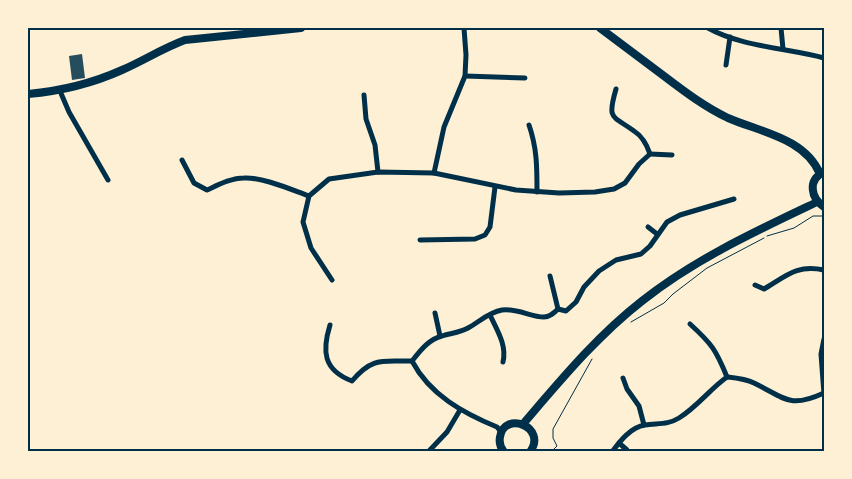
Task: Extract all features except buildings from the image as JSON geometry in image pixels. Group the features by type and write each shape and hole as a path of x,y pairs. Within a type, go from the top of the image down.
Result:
{"main road":[{"path":"28,94 60,91 81,86 121,71 168,46 186,40 302,28"},
{"path":"600,28 699,102 728,118 778,136 796,147 822,173 813,184 813,194 817,202 824,207"},
{"path":"523,424 592,346 641,301 682,272 741,237 817,202"},
{"path":"504,452 500,443 501,432 509,425 515,423 528,427 533,435 534,440 530,452"}],"street":[{"path":"434,173 444,127 465,76 464,28"},
{"path":"708,28 730,37 824,58"},
{"path":"781,28 783,49"},
{"path":"726,65 730,37"},
{"path":"465,76 525,78"},
{"path":"616,89 612,104 612,114 617,121 635,131 646,143 650,154"},
{"path":"60,91 69,112 108,180"},
{"path":"364,95 366,118 375,145 378,172"},
{"path":"529,125 535,142 538,163 537,192"},
{"path":"332,280 311,248 303,222 309,196 329,178 378,172 434,173 495,187 537,192 577,192 614,189 625,183 638,164 650,154 672,155"},
{"path":"182,160 194,183 207,190 226,182 245,178 272,183 309,196"},
{"path":"420,240 475,239 485,235 490,227 495,187"},
{"path":"558,309 566,311 576,302 584,287 599,271 616,260 641,254 650,246 667,222 680,215 734,199"},
{"path":"648,227 657,234"},
{"path":"755,285 764,289 796,270 811,267 824,270"},
{"path":"550,276 558,309"},
{"path":"412,361 426,345 440,336 453,334 468,328 490,315 504,310 544,317 551,315 558,309"},
{"path":"435,313 440,336"},
{"path":"490,315 501,338 503,362"},
{"path":"690,324 708,340 716,352 727,377"},
{"path":"330,325 324,342 327,360 331,368 346,379 352,381 360,371 372,363 386,360 412,361"},
{"path":"612,452 633,430 644,425 656,425 678,419 727,377 752,382 777,397 786,400 805,400 824,394 821,354 824,339"},
{"path":"412,361 421,376 453,406 497,427 501,432"},
{"path":"623,378 627,389 639,406 644,425"},
{"path":"428,452 446,432 460,410"},
{"path":"619,443 628,450"}],"path":[{"path":"629,323 664,303 707,268 767,236 794,228 813,216 824,216"},
{"path":"551,452 557,446 553,438 554,429 592,360"}]}
